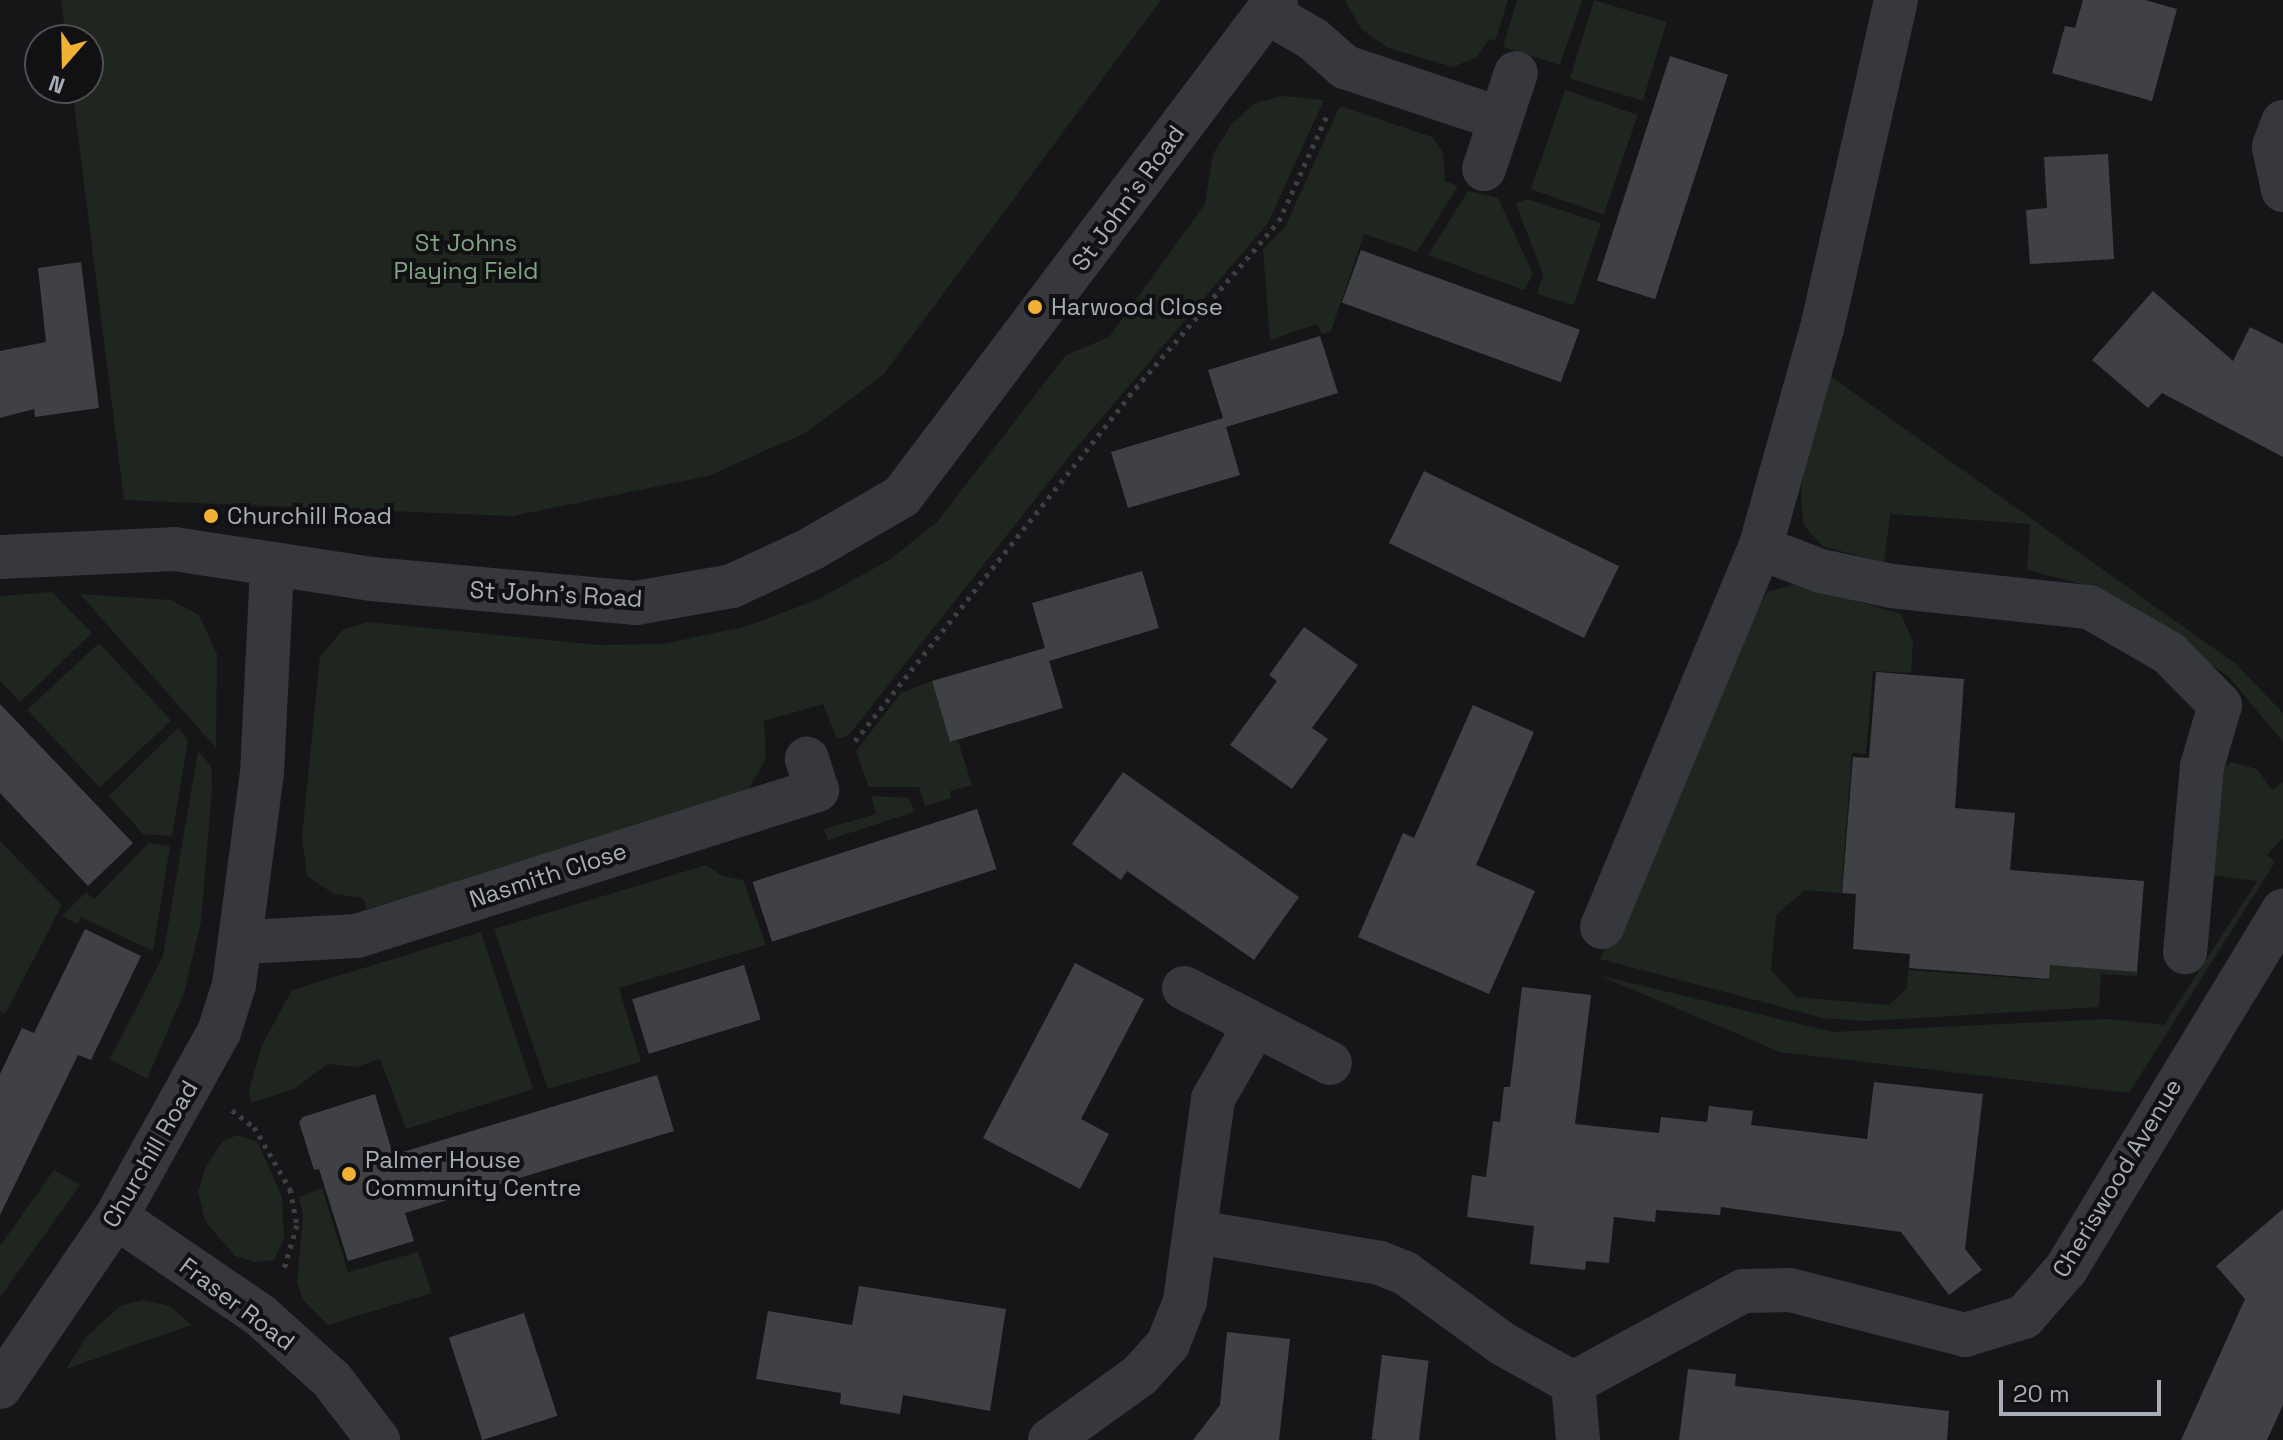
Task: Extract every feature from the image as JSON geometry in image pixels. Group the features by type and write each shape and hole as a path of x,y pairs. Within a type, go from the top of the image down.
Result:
{"street":[{"path":"1602,927 1760,548 1822,328 1896,0"},
{"path":"1272,6 1345,67 1501,119"},
{"name":"St John's Road","path":"0,557 174,549 272,565 511,594 636,603 732,586 811,549 902,496 1272,6"},
{"path":"1484,169 1516,73"},
{"path":"2283,122 2274,147 2283,190"},
{"path":"1760,548 1821,571 1891,586 2089,607 2169,653 2220,705 2202,766 2185,952"},
{"name":"Churchill Road","path":"0,1387 116,1217 219,1032 243,942 262,773 272,565"},
{"name":"Nasmith Close","path":"243,942 357,936 817,790 807,759"},
{"name":"Cheriswood Avenue","path":"1573,1383 1754,1289 1790,1290 1965,1335 2024,1317 2066,1269 2283,910"},
{"path":"1184,988 1330,1063"},
{"path":"1050,1440 1140,1375 1168,1344 1185,1301 1197,1232 1213,1099 1255,1025"},
{"name":"Fraser Road","path":"116,1217 261,1316 332,1380 378,1440"},
{"path":"1197,1232 1380,1263 1405,1273 1503,1344 1573,1383 1578,1440"}],"path":[{"path":"807,759 849,748 1129,396 1279,221 1345,67"},
{"path":"193,1081 254,1127 290,1189 297,1225 293,1251 261,1316"}],"green space":[{"name":"St Johns Playing Field","path":"61,0 1161,0 883,375 805,433 708,476 513,516 124,500 74,104 104,104 104,24 64,24"},
{"path":"1345,0 1508,0 1495,41 1489,39 1477,57 1453,67 1388,48 1361,29"},
{"path":"1517,0 1582,0 1560,65 1503,47"},
{"path":"1594,0 1667,22 1643,101 1570,78"},
{"path":"1565,90 1638,115 1604,214 1531,189"},
{"path":"1283,96 1324,100 1268,223 1075,449 848,736 837,739 823,704 764,721 766,759 748,790 715,805 367,909 363,898 334,894 307,876 302,837 320,656 343,630 368,622 599,645 663,644 747,626 819,599 889,560 937,522 1066,355 1109,337 1205,204 1213,154 1231,125 1255,103"},
{"path":"1340,106 1432,137 1443,153 1445,181 1458,186 1417,252 1364,234 1331,331 1322,334 1317,324 1270,340 1263,249 1285,227"},
{"path":"1468,191 1498,198 1533,274 1524,290 1428,255"},
{"path":"1527,199 1601,223 1574,305 1537,294 1543,275 1516,204"},
{"path":"1829,375 2236,664 2283,713 2283,742 2229,677 2175,639 2078,583 2027,570 2030,524 1890,514 1884,563 1822,546 1803,524 1801,491 1810,431"},
{"path":"1797,584 1901,614 1913,642 1911,673 1873,671 1866,754 1852,753 1841,893 1805,890 1776,915 1771,970 1796,997 1889,1005 1907,988 1908,970 2049,980 2050,965 2137,972 2137,976 2101,974 2099,1007 1867,1021 1823,1018 1600,959 1745,630 1767,592"},
{"path":"52,592 92,633 20,702 0,681 0,596"},
{"path":"80,594 171,600 199,615 217,654 216,748"},
{"path":"99,643 171,721 100,787 27,710"},
{"path":"932,681 950,742 958,741 972,785 950,791 951,798 925,806 919,787 869,787 856,751 901,693"},
{"path":"178,728 188,740 172,836 143,834 109,796"},
{"path":"198,751 211,766 212,787 201,922 184,993 147,1079 110,1059 163,956"},
{"path":"2231,762 2257,769 2272,790 2283,782 2283,838 2267,855 2275,862 2129,1093 1780,1052 1598,975 1833,1032 2110,1019 2164,1025 2257,881 2209,875 2222,768"},
{"path":"871,796 909,798 914,812 828,840 824,829 876,814"},
{"path":"0,841 62,905 5,1014 0,1012"},
{"path":"149,843 170,846 153,951 81,917 78,924 62,916 86,892 94,899"},
{"path":"706,865 722,876 743,880 766,945 619,988 641,1062 548,1089 494,929"},
{"path":"481,932 533,1089 406,1129 380,1059 356,1067 328,1064 294,1089 251,1103 249,1090 262,1045 292,990"},
{"path":"237,1135 257,1141 282,1197 284,1239 274,1260 255,1262 235,1256 205,1221 198,1192 206,1166 222,1142"},
{"path":"54,1170 80,1185 0,1297 0,1246"},
{"path":"322,1188 348,1272 418,1252 432,1293 328,1325 303,1300 297,1282 303,1215 299,1197"},
{"path":"143,1300 170,1306 191,1325 66,1369 87,1336 120,1306"}],"building":[{"path":"2083,0 2145,0 2177,9 2152,101 2052,73 2065,26 2075,28"},
{"path":"1670,56 1728,75 1655,299 1597,280"},
{"path":"2108,154 2114,259 2030,264 2026,210 2047,208 2044,157"},
{"path":"1361,250 1580,330 1561,382 1342,303"},
{"path":"81,262 99,408 35,417 34,409 0,418 0,351 46,342 38,268"},
{"path":"2153,291 2233,361 2250,327 2283,344 2283,457 2162,393 2148,408 2092,360"},
{"path":"1320,336 1338,393 1226,427 1240,475 1128,508 1111,452 1223,418 1208,370"},
{"path":"1424,471 1619,566 1584,638 1389,543"},
{"path":"1142,571 1159,628 1049,661 1063,708 950,742 932,681 1045,648 1032,603"},
{"path":"1304,627 1358,665 1312,728 1328,739 1292,789 1230,745 1277,681 1269,675"},
{"path":"1876,672 1964,679 1955,808 2015,813 2010,870 2144,881 2137,972 2050,965 2049,979 1909,968 1910,954 1853,949 1856,894 1842,893 1853,757 1869,758"},
{"path":"0,704 133,843 88,886 0,793"},
{"path":"1473,705 1534,732 1476,865 1535,891 1489,994 1358,937 1403,833 1414,838"},
{"path":"1123,772 1299,897 1254,960 1127,871 1121,880 1072,844"},
{"path":"977,809 996,869 772,942 753,882"},
{"path":"85,929 141,956 91,1060 78,1055 0,1215 0,1074 22,1028 34,1033"},
{"path":"1075,963 1144,999 1081,1119 1109,1134 1080,1189 983,1138"},
{"path":"744,965 761,1020 649,1054 632,999"},
{"path":"1522,987 1591,995 1575,1124 1659,1133 1661,1117 1707,1122 1709,1106 1753,1111 1751,1125 1867,1139 1874,1082 1983,1094 1965,1249 1982,1270 1949,1295 1901,1232 1721,1207 1720,1215 1656,1210 1655,1222 1614,1217 1609,1263 1586,1261 1585,1270 1530,1264 1534,1226 1467,1217 1472,1175 1486,1177 1493,1121 1500,1122 1504,1087 1510,1087"},
{"path":"657,1075 674,1131 405,1213 414,1241 348,1261 319,1169 314,1170 299,1122 303,1117 375,1094 393,1155"},
{"path":"2283,1209 2283,1405 2267,1440 2181,1440 2245,1299 2216,1266"},
{"path":"859,1286 1006,1309 990,1411 903,1395 900,1414 840,1404 841,1393 756,1379 768,1311 852,1325"},
{"path":"524,1313 557,1416 482,1440 449,1337"},
{"path":"1227,1332 1290,1339 1279,1440 1193,1440 1220,1405"},
{"path":"1382,1355 1429,1361 1419,1440 1372,1439"},
{"path":"1688,1369 1736,1374 1735,1386 1949,1411 1947,1440 1679,1440"}],"place":[{"name":"Harwood Close","path":"1035,307"},
{"name":"Churchill Road","path":"211,516"},
{"name":"Palmer House Community Centre","path":"349,1174"}]}
